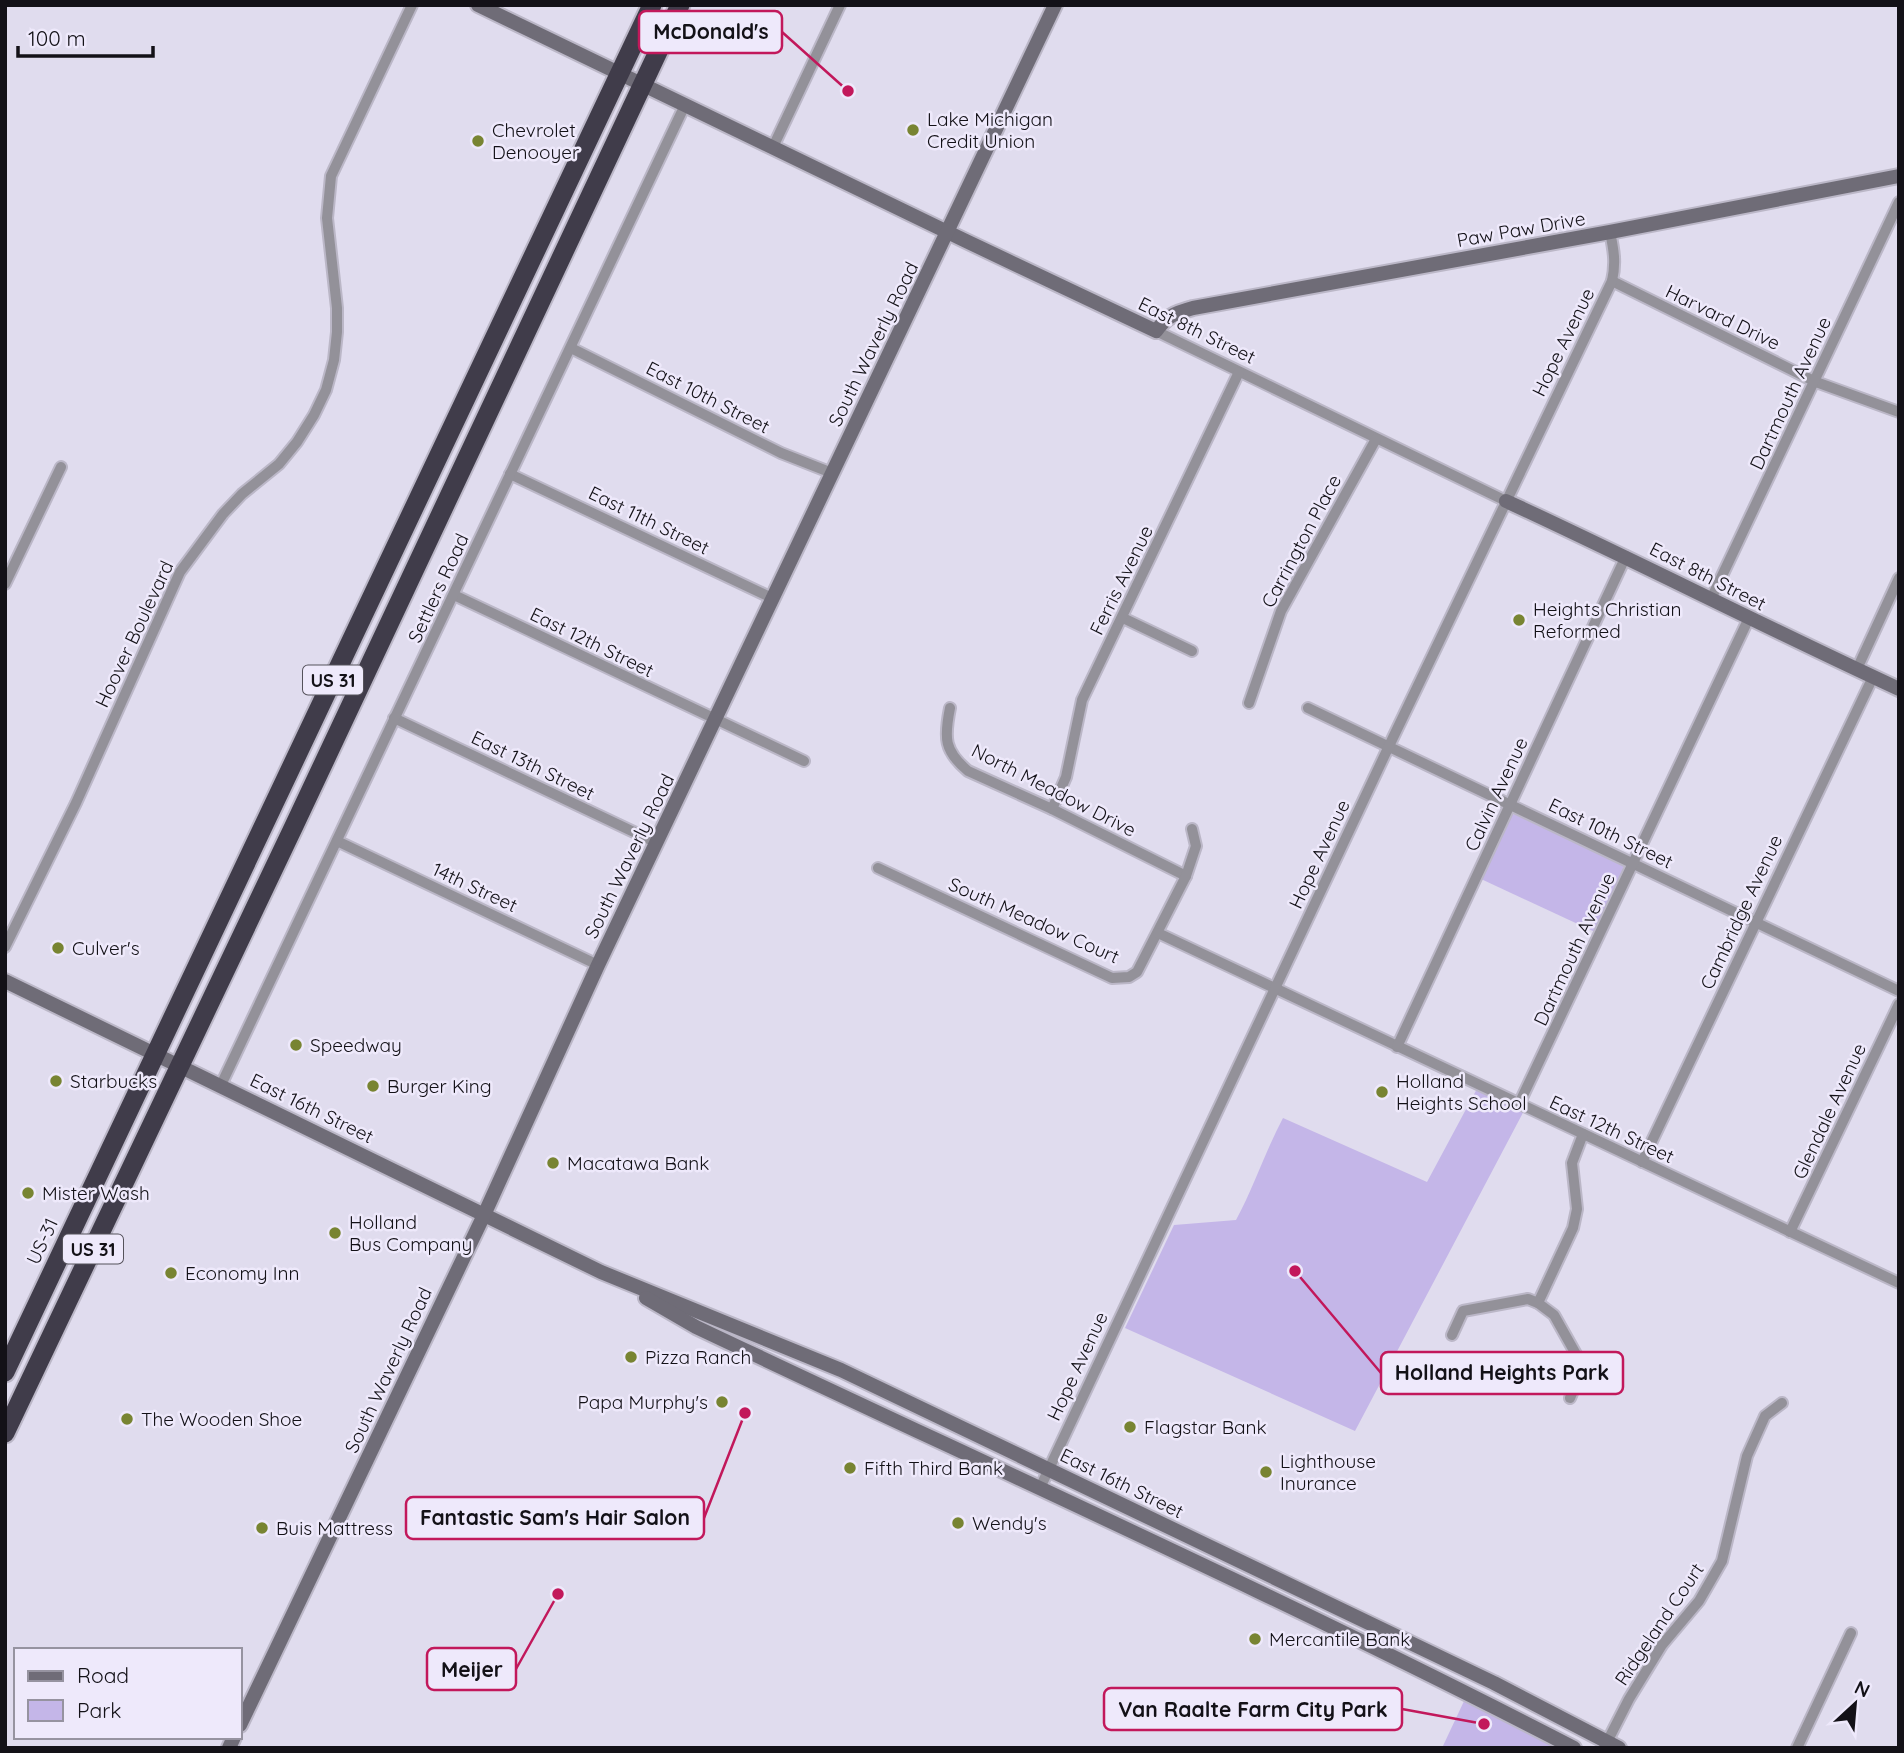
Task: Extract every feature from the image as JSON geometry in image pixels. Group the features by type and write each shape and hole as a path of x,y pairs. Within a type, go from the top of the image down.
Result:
{"highway":[{"name":"US 31","path":"156,1054 652,5"},
{"name":"US 31","path":"5,1433 680,5"},
{"path":"510,306 516,321 527,330"},
{"path":"270,814 294,826"},
{"name":"US-31","path":"5,1372 156,1054"},
{"path":"40,1299 46,1319 57,1325"}],"main road":[{"name":"East 8th Street","path":"478,5 1156,331"},
{"name":"South Waverly Road","path":"242,1721 484,1215 598,965 949,233 1055,5"},
{"name":"Paw Paw Drive","path":"1156,331 1169,316 1193,308 1899,176"},
{"name":"East 8th Street","path":"1506,501 1626,556 1899,689"},
{"name":"East 16th Street","path":"5,981 601,1272 841,1370 1494,1683 1610,1746"},
{"name":"East 16th Street","path":"601,1272 696,1327 1040,1488 1486,1702 1574,1748"}],"street":[{"name":"Hoover Boulevard","path":"5,947 76,803 180,572 223,514 242,494 279,464 297,442 326,390 334,360 337,332 327,218 331,176 412,5"},
{"path":"773,147 840,5"},
{"name":"Settlers Road","path":"221,1085 685,105"},
{"name":"Dartmouth Avenue","path":"1711,599 1899,202"},
{"name":"Hope Avenue","path":"1040,1488 1389,746 1612,281 1616,265 1610,232"},
{"name":"Harvard Drive","path":"1612,281 1816,382 1899,412"},
{"name":"East 8th Street","path":"1156,331 1506,501"},
{"name":"East 10th Street","path":"571,348 781,453 832,473"},
{"name":"Ferris Avenue","path":"1052,809 1066,778 1082,700 1240,372"},
{"name":"Carrington Place","path":"1249,703 1281,611 1376,439"},
{"path":"5,584 61,467"},
{"name":"East 11th Street","path":"510,474 772,598"},
{"name":"Calvin Avenue","path":"1397,1046 1626,556"},
{"path":"1857,669 1899,578"},
{"name":"East 12th Street","path":"454,595 804,761"},
{"path":"1123,618 1192,651"},
{"name":"Dartmouth Avenue","path":"1519,1104 1749,618"},
{"name":"Cambridge Avenue","path":"1642,1162 1873,677"},
{"name":"North Meadow Drive","path":"950,708 946,736 951,754 968,771 1052,809 1186,876"},
{"name":"East 10th Street","path":"1307,708 1899,990"},
{"name":"East 13th Street","path":"394,718 657,843"},
{"name":"South Meadow Court","path":"878,868 1112,978 1129,977 1138,972 1186,876 1196,846 1192,829"},
{"name":"14th Street","path":"337,841 598,965"},
{"name":"East 12th Street","path":"1158,933 1899,1283"},
{"name":"Glendale Avenue","path":"1790,1232 1899,1004"},
{"path":"1538,1303 1573,1228 1577,1209 1572,1163 1583,1134"},
{"path":"1451,1335 1463,1311 1528,1298 1538,1303 1554,1315 1577,1356 1581,1372 1570,1398"},
{"name":"Ridgeland Court","path":"1610,1746 1629,1699 1662,1645 1699,1601 1722,1561 1747,1456 1765,1416 1782,1403"},
{"path":"1797,1748 1851,1633"}],"green space":[{"path":"1514,814 1623,865 1624,872 1595,932 1481,879 1510,816"},
{"path":"1479,1085 1526,1107 1355,1431 1125,1328 1174,1225 1236,1220 1283,1118 1427,1182"},
{"path":"1465,1699 1564,1748 1442,1748"}],"place":[{"name":"McDonald's","path":"848,91"},
{"name":"Lake Michigan Credit Union","path":"913,130"},
{"name":"Chevrolet Denooyer","path":"478,141"},
{"name":"Heights Christian Reformed","path":"1519,620"},
{"name":"Culver's","path":"58,948"},
{"name":"Speedway","path":"296,1045"},
{"name":"Starbucks","path":"56,1081"},
{"name":"Burger King","path":"373,1086"},
{"name":"Holland Heights School","path":"1382,1092"},
{"name":"Macatawa Bank","path":"553,1163"},
{"name":"Mister Wash","path":"28,1193"},
{"name":"Holland Bus Company","path":"335,1233"},
{"name":"Holland Heights Park","path":"1295,1271"},
{"name":"Economy Inn","path":"171,1273"},
{"name":"Pizza Ranch","path":"631,1357"},
{"name":"Papa Murphy's","path":"722,1402"},
{"name":"Fantastic Sam's Hair Salon","path":"745,1413"},
{"name":"The Wooden Shoe","path":"127,1419"},
{"name":"Flagstar Bank","path":"1130,1427"},
{"name":"Fifth Third Bank","path":"850,1468"},
{"name":"Lighthouse Inurance","path":"1266,1472"},
{"name":"Wendy's","path":"958,1523"},
{"name":"Buis Mattress","path":"262,1528"},
{"name":"Meijer","path":"558,1594"},
{"name":"Mercantile Bank","path":"1255,1639"},
{"name":"Van Raalte Farm City Park","path":"1484,1724"}]}
